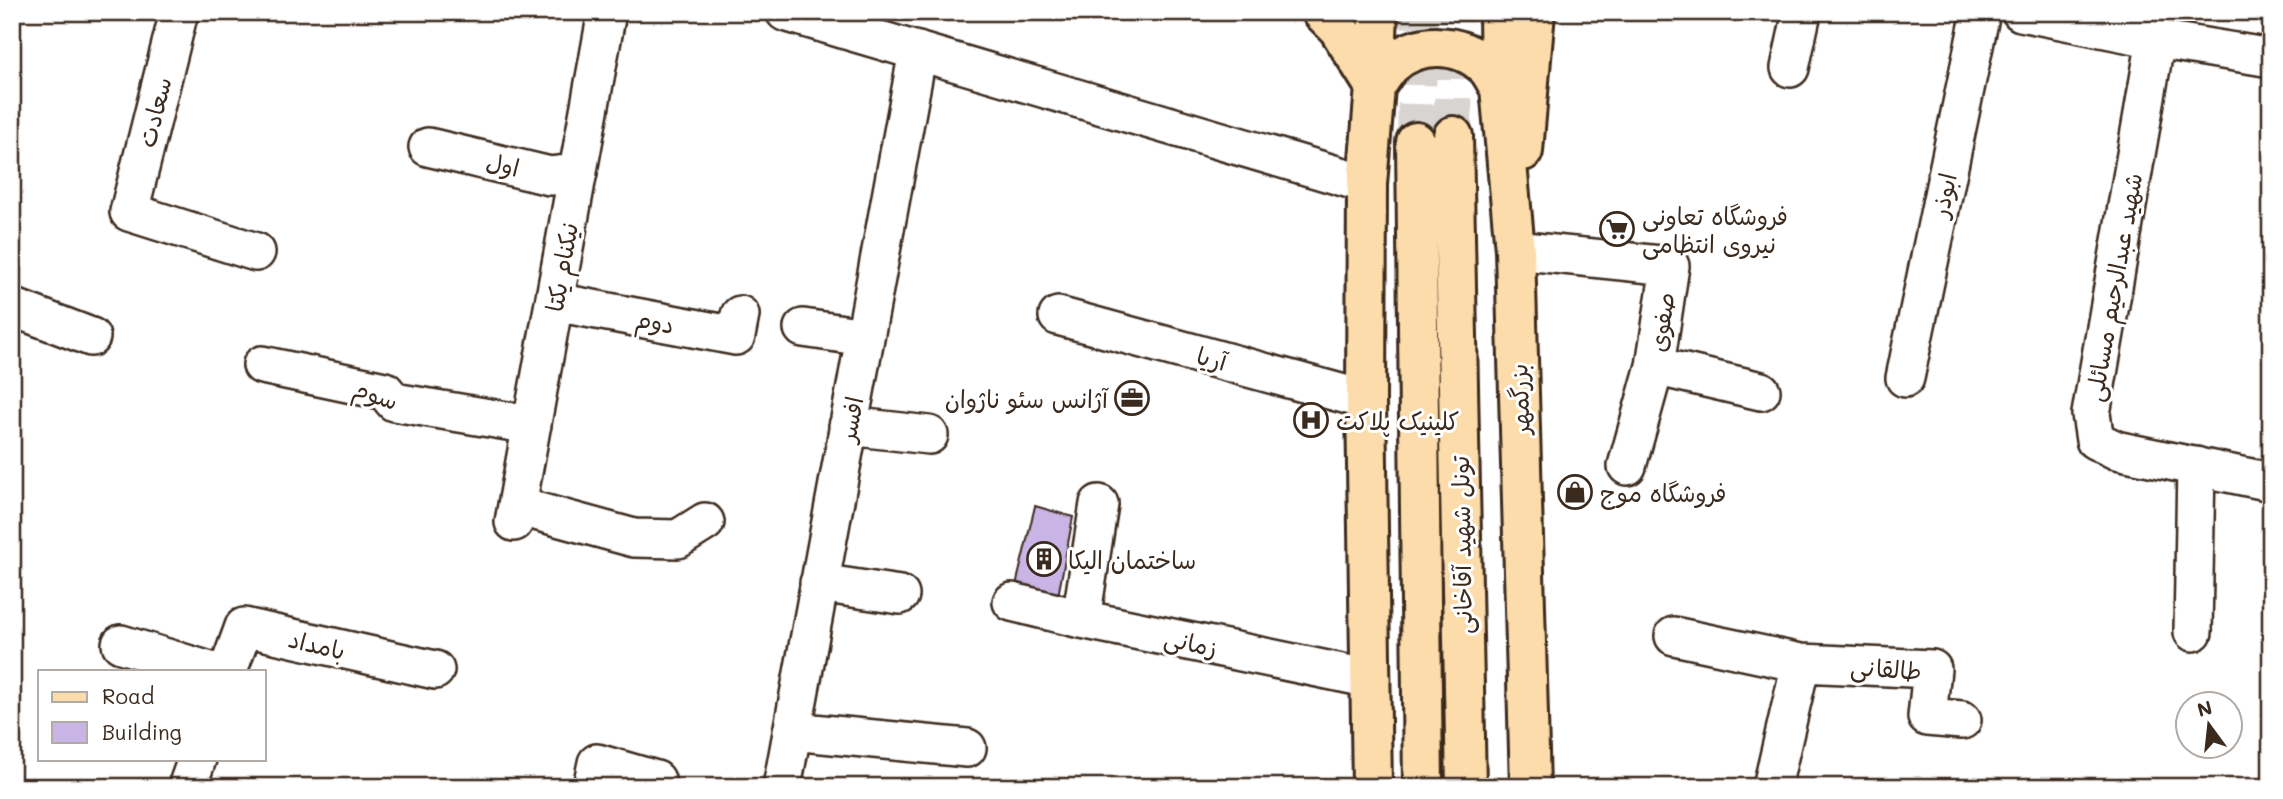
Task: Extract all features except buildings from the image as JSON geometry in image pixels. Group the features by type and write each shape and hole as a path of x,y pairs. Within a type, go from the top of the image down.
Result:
{"main road":[{"path":"1322,12 1338,28 1376,87"},
{"path":"1372,787 1366,400 1367,184 1376,87 1378,12"},
{"name":"بزرگمهر","path":"1499,12 1500,88 1515,250 1530,787"},
{"path":"1515,250 1535,12"},
{"path":"1376,87 1390,65 1412,51 1438,46 1464,51 1485,66 1500,88"},
{"name":"تونل شهید آقاخانی","path":"1423,787 1435,139 1466,787"}],"street":[{"name":"سعادت","path":"179,12 129,212 256,252"},
{"name":"نیکنام یکتا","path":"607,12 516,514 631,550 678,539 705,522"},
{"path":"785,12 1367,184"},
{"path":"1790,68 1802,12"},
{"name":"ابوذر","path":"1905,377 1981,12"},
{"path":"2034,13 2156,39 2271,58"},
{"name":"شهید عبدالرحیم مسائلی","path":"2156,39 2091,414 2095,440 2116,450 2271,482"},
{"name":"افسر","path":"782,787 918,51"},
{"name":"اول","path":"428,147 550,176 578,173"},
{"name":"صفوی","path":"1515,250 1670,266 1655,366 1627,466"},
{"name":"دوم","path":"555,302 736,336 740,315"},
{"path":"12,307 91,337"},
{"name":"آریا","path":"1058,316 1366,400"},
{"path":"803,328 865,337"},
{"name":"سوم","path":"262,365 385,391 394,402 532,425"},
{"name":"صفوی","path":"1655,366 1761,391"},
{"path":"848,426 929,435"},
{"path":"2193,632 2196,466"},
{"path":"1081,619 1099,504"},
{"path":"819,583 900,596"},
{"name":"زمانی","path":"1012,602 1081,619 1371,679"},
{"name":"بامداد","path":"228,670 244,627 435,670"},
{"name":"طالقانی","path":"1674,636 1801,663 1933,669 1927,717 1962,720"},
{"path":"121,644 207,670"},
{"path":"1772,787 1801,663"},
{"path":"792,730 967,748"},
{"path":"187,787 197,760"},
{"path":"592,787 597,763 656,780"}],"tunnel":[{"path":"1416,142 1419,12"},
{"path":"1453,136 1454,12"}],"place":[{"name":"فروشگاه تعاونی نیروی انتظامی","path":"1617,229"},
{"name":"آژانس سئو ناژوان","path":"1132,398"},
{"name":"کلینیک پلاکت","path":"1311,420"},
{"name":"فروشگاه موج","path":"1575,492"},
{"name":"ساختمان الیکا","path":"1044,559"}]}
